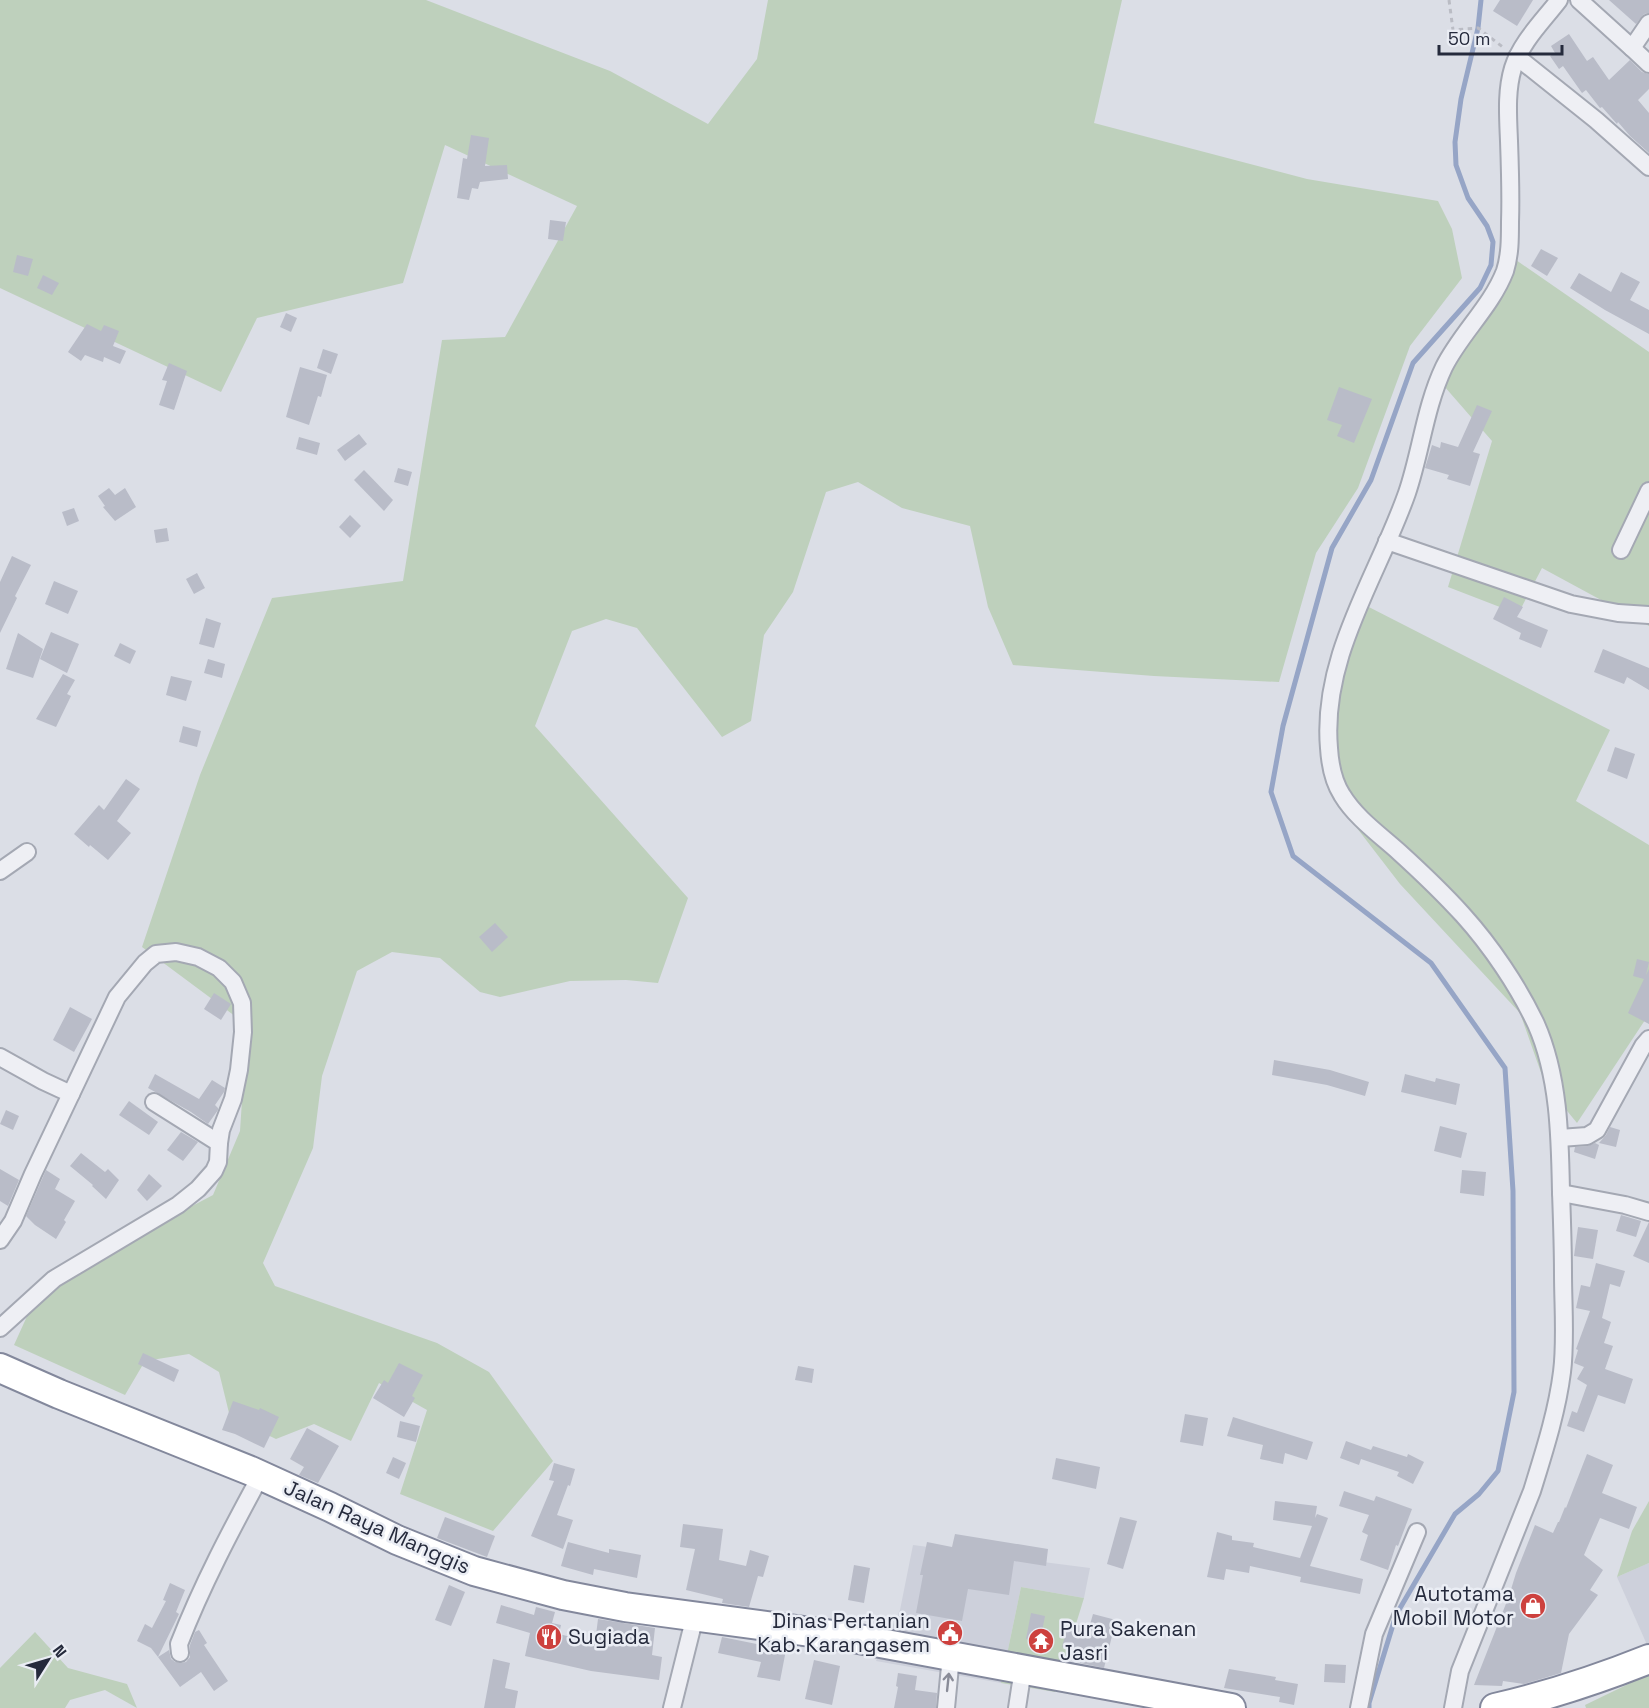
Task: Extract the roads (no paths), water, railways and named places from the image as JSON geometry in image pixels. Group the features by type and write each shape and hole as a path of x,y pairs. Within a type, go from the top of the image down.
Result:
{"highway":[{"name":"Jalan Raya Manggis","path":"0,1368 261,1475 397,1540 474,1571 563,1595 625,1607 848,1637 1231,1708"},
{"path":"1495,1708 1559,1691 1649,1659"}],"street":[{"path":"1454,1708 1460,1671 1532,1491 1542,1460 1560,1383 1563,1365 1559,1123 1550,1066 1536,1025 1511,979 1464,916 1354,811 1343,797 1331,768 1328,720 1340,657 1354,617 1407,493 1439,378 1449,358 1484,310 1505,270 1509,254 1511,201 1509,84 1517,57 1559,0"},
{"path":"1579,0 1649,64"},
{"path":"1632,48 1649,23"},
{"path":"1517,57 1596,120 1649,167"},
{"path":"1621,550 1649,491"},
{"path":"1388,541 1571,604 1618,613 1649,615"},
{"path":"0,872 27,852"},
{"path":"0,1240 13,1221 117,997 145,963 156,954 176,952 198,957 219,968 233,982 242,1003 243,1032 232,1099 221,1130 218,1162 214,1171 198,1189 178,1205 54,1279 0,1328"},
{"path":"1560,1138 1587,1136 1597,1130 1649,1039"},
{"path":"0,1057 71,1094"},
{"path":"154,1102 219,1143"},
{"path":"1561,1193 1649,1212"},
{"path":"180,1653 179,1644 201,1592 221,1549 261,1475"},
{"path":"1359,1708 1374,1634 1417,1532"},
{"path":"672,1708 695,1616"},
{"path":"946,1708 951,1656"},
{"path":"1017,1708 1023,1669"}],"waterway":[{"path":"1369,1708 1396,1615 1455,1514 1479,1494 1498,1471 1514,1392 1513,1191 1505,1068 1431,963 1293,856 1271,792 1283,726 1332,548 1371,480 1413,363 1480,288 1491,265 1493,242 1487,226 1468,198 1456,165 1455,142 1461,99 1478,28 1481,0"}],"place":[{"name":"Autotama Mobil Motor","path":"1533,1606"},
{"name":"Dinas Pertanian Kab. Karangasem","path":"950,1633"},
{"name":"Sugiada","path":"549,1637"},
{"name":"Pura Sakenan Jasri","path":"1041,1641"}]}
